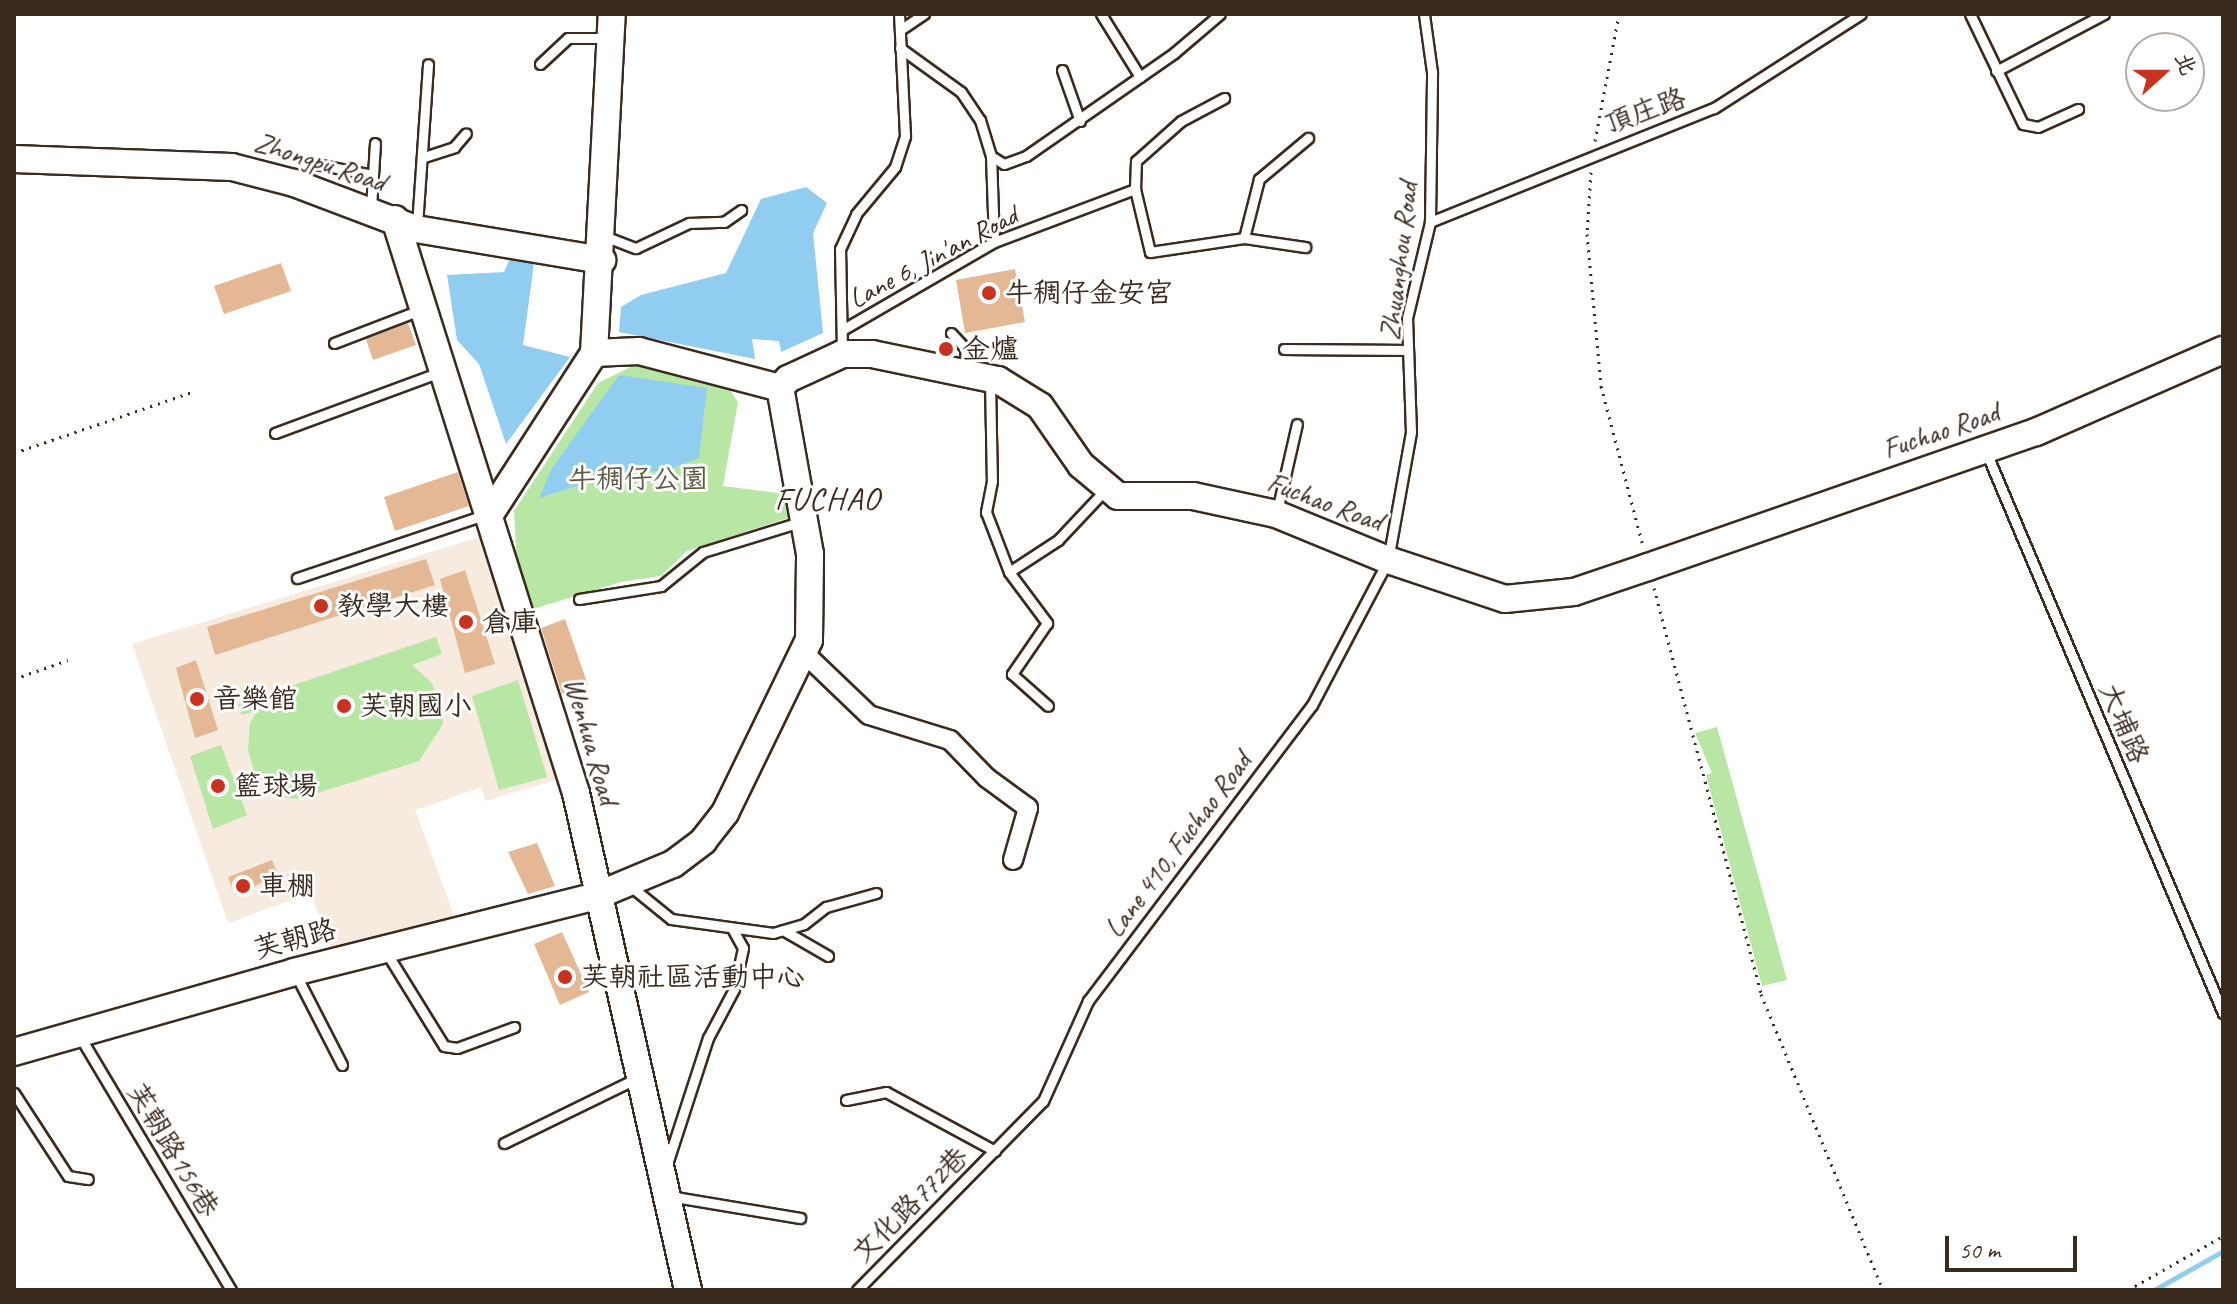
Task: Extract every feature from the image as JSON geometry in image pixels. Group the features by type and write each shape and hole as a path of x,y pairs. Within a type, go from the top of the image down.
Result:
{"street":[{"path":"490,514 594,353 603,248 612,26"},
{"name":"Zhongpu Road","path":"14,159 232,167 294,183 394,221 603,248"},
{"name":"Wenhua Road","path":"394,221 445,370 576,793 596,896 688,1290"},
{"path":"780,388 788,379 842,342 872,354 979,376 1040,406 1081,465 1106,489"},
{"name":"Fuchao Road","path":"1106,489 1118,496 1193,496 1276,514 1388,560 1505,599 1574,592 1984,449 2223,350"},
{"path":"594,353 639,351 780,388"},
{"path":"596,896 629,885 703,841 725,813 803,652 813,595 780,388"},
{"path":"803,652 869,715 950,740 987,778 1028,808 1013,860"},
{"name":"芙朝路","path":"14,1052 294,972 596,896"}],"lane":[{"path":"842,342 840,249 856,214 895,167 905,136 899,14"},
{"path":"900,30 924,14"},
{"path":"1101,14 1140,77"},
{"path":"991,156 1004,164 1026,156 1080,121 1220,14"},
{"name":"Zhuanghou Road","path":"1388,560 1411,432 1408,350 1411,291 1430,222 1432,72 1424,14"},
{"name":"頂庄路","path":"1430,222 1593,153 1714,108 1861,14"},
{"path":"1970,14 2023,124 2038,127 2078,109"},
{"path":"1996,71 2104,14"},
{"path":"540,64 568,38 612,26"},
{"path":"900,48 961,92 980,120 991,156 994,242"},
{"path":"394,221 424,157 428,64"},
{"path":"1062,70 1080,121"},
{"path":"1224,98 1181,121 1136,161 1135,189 1150,252 1244,238 1305,247"},
{"path":"424,157 454,147 466,133"},
{"path":"1244,238 1259,179 1308,138"},
{"path":"375,143 373,175 394,221"},
{"path":"305,162 373,175"},
{"name":"Lane 6, Jin'an Road","path":"842,342 994,242 1135,189"},
{"path":"603,248 636,248 689,223 724,222 741,210"},
{"path":"334,343 423,309"},
{"path":"951,333 965,348 979,376 992,481 986,512 1009,572 1047,623 1012,674 1048,706"},
{"path":"1284,349 1408,350"},
{"path":"275,433 445,370"},
{"path":"1276,514 1297,424"},
{"name":"大埔路","path":"1984,449 2223,1013"},
{"path":"1009,572 1058,540 1106,489"},
{"path":"297,578 490,514"},
{"path":"579,599 661,586 703,552 803,521"},
{"name":"Lane 410, Fuchao Road","path":"995,1151 1043,1101 1088,1001 1312,705 1388,560"},
{"path":"629,885 671,919 732,928 783,930 828,956"},
{"path":"783,930 826,907 876,893"},
{"path":"732,928 743,948 734,989 708,1038 662,1188 800,1218"},
{"path":"384,949 444,1046 457,1048 514,1027"},
{"path":"294,972 342,1065"},
{"name":"芙朝路156巷","path":"77,1034 231,1290"},
{"path":"504,1143 638,1077"},
{"path":"846,1100 886,1092 995,1151"},
{"path":"14,1093 68,1176 88,1179"},
{"name":"文化路772巷","path":"857,1290 995,1151"}],"path":[{"path":"1619,14 1593,153 1587,234 1601,386 1761,994 1883,1290"},
{"path":"14,453 195,391"},
{"path":"14,679 68,660"},
{"path":"2128,1290 2223,1236"}],"shaded area":[{"name":"芙朝國小","path":"486,535 556,780 485,801 482,787 415,810 456,920 331,951 311,893 228,923 132,644"}],"green space":[{"name":"牛稠仔公園","path":"643,361 730,390 738,402 723,486 787,494 791,517 687,551 661,576 621,582 530,610 517,566 514,511 598,383"},
{"path":"436,637 442,654 412,665 431,682 442,706 443,724 419,761 299,799 286,798 256,779 248,750 250,723 258,710 242,715 238,704"},
{"path":"518,680 547,777 499,790 472,696"},
{"path":"1717,727 1787,980 1762,986 1706,775 1712,773 1695,733"},
{"name":"籃球場","path":"221,745 247,815 213,829 190,756"}],"water":[{"path":"806,187 827,203 813,233 823,333 781,352 779,341 752,339 755,359 619,332 621,307 641,295 726,273 761,199"},
{"path":"511,256 534,263 523,345 570,357 506,444 479,364 457,340 447,275 504,272"},
{"path":"619,375 707,388 699,458 665,471 621,472 539,498 552,468"}],"building":[{"path":"281,263 291,291 224,314 214,286"},
{"name":"牛稠仔金安宮","path":"1015,269 1025,322 965,333 956,280"},
{"path":"408,323 416,345 373,360 366,339"},
{"name":"金爐","path":"946,339 952,341 952,353 946,355 940,353 938,347 940,341"},
{"path":"458,472 469,506 395,531 384,497"},
{"name":"教學大樓","path":"426,559 435,585 215,655 207,627"},
{"name":"倉庫","path":"465,570 495,664 465,673 440,579"},
{"path":"565,619 588,685 562,694 541,628"},
{"name":"音樂館","path":"196,660 218,730 195,738 176,668"},
{"path":"537,843 555,886 528,894 508,852"},
{"name":"車棚","path":"272,860 278,875 235,895 228,877"},
{"name":"芙朝社區活動中心","path":"562,932 589,992 560,1005 534,944"}],"waterway":[{"path":"2154,1290 2223,1251"}],"place":[{"name":"牛稠仔金安宮","path":"989,293"},
{"name":"金爐","path":"946,349"},
{"name":"教學大樓","path":"321,606"},
{"name":"倉庫","path":"466,622"},
{"name":"音樂館","path":"197,699"},
{"name":"芙朝國小","path":"344,706"},
{"name":"籃球場","path":"218,786"},
{"name":"車棚","path":"243,886"},
{"name":"芙朝社區活動中心","path":"565,977"}],"district":[{"name":"FUCHAO","path":"828,499"}]}
